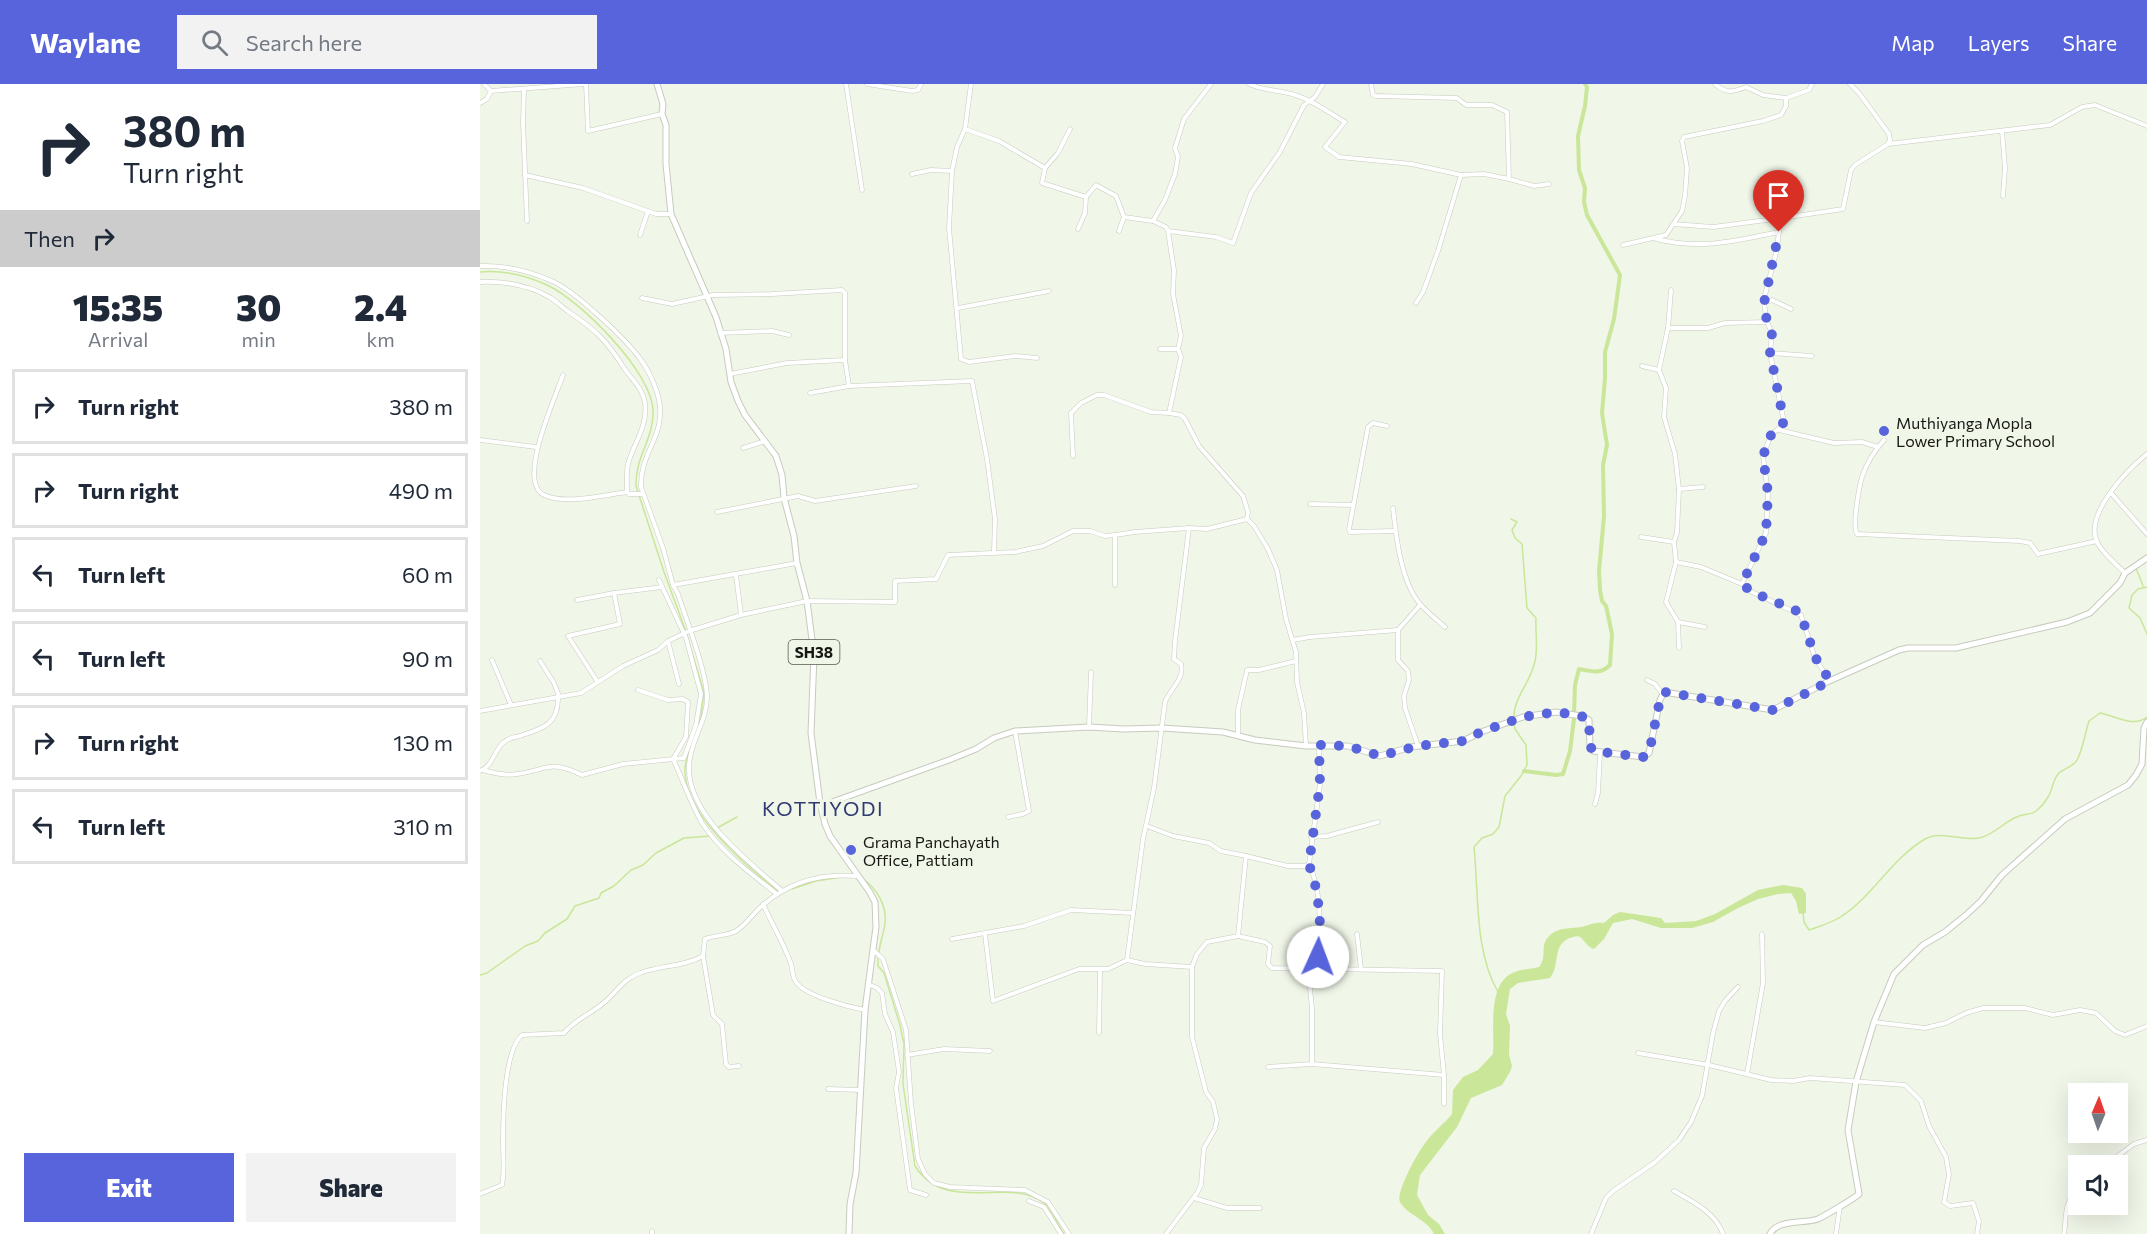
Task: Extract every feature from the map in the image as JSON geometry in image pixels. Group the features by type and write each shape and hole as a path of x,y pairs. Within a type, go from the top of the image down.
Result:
{"main road":[{"name":"SH38","path":"657,84 666,125 666,164 671,214 708,297 726,350 734,391 745,415 776,456 782,475 784,498 807,601 815,673 811,733 821,807 830,836 869,891 874,902 876,927 865,1010 856,1173 850,1204 849,1234"},
{"path":"821,807 949,760 976,749 994,738 1015,731 1089,727 1223,732 1256,740 1305,746 1348,746 1380,756 1418,746 1463,741 1514,720 1556,712 1587,718 1590,723 1591,749 1600,753 1647,757 1662,693 1773,710 1899,650 1956,648 2067,622 2090,613 2120,584 2126,573 2147,558"},
{"path":"1770,1234 1779,1225 1819,1219 1859,1194 1848,1130 1856,1082 1874,1022 1894,974 1915,952 1966,915 2002,875 2065,819 2128,785 2142,764 2144,728 2147,722"}],"street":[{"path":"484,84 491,91 585,84 588,130 662,114"},
{"path":"846,84 862,190"},
{"path":"867,84 912,91 918,90 921,84"},
{"path":"971,84 964,129 952,171 948,228 954,296 958,308 961,359 969,362 1015,356 1037,358"},
{"path":"1153,221 1165,200 1174,174 1178,157 1175,148 1184,119 1211,84"},
{"path":"1168,231 1216,237 1233,243 1251,193 1280,152 1304,105 1315,97 1323,84"},
{"path":"1371,84 1373,95 1376,96 1457,98 1466,105 1492,105 1507,112 1509,178"},
{"path":"1715,84 1726,92 1746,87 1763,95 1786,98 1809,90 1812,84"},
{"path":"1850,84 1889,134 1888,144"},
{"path":"1252,85 1272,92 1293,94 1310,101 1345,122 1325,147 1339,158 1412,164 1461,175 1484,174 1509,178 1534,186 1549,184"},
{"path":"524,89 527,221"},
{"path":"480,104 487,99 491,91"},
{"path":"1623,246 1666,235 1682,211 1687,168 1682,141 1684,137 1763,121 1781,115 1786,106 1786,98"},
{"path":"1673,224 1713,227 1843,209 1851,170 1888,144 2050,125 2082,107 2095,105 2147,126"},
{"path":"964,129 1007,145 1045,168"},
{"path":"1070,129 1058,153 1045,168 1042,183 1086,197"},
{"path":"2002,131 2005,168 2003,196"},
{"path":"912,174 931,170 952,171"},
{"path":"525,175 583,188 648,211 671,214"},
{"path":"1416,303 1423,292 1438,251 1461,175"},
{"path":"1078,229 1085,213 1086,197 1095,185 1116,196 1124,217 1119,231"},
{"path":"640,235 648,211"},
{"path":"1124,217 1153,221 1166,227 1168,231 1174,270 1173,294 1181,336 1178,349 1181,357 1168,413"},
{"path":"1742,584 1766,533 1768,493 1763,456 1768,439 1783,425 1770,352 1772,333 1767,322 1764,303 1782,218"},
{"path":"1653,239 1679,245 1725,243 1779,232"},
{"path":"480,266 510,267 554,282 585,304 617,333 641,360 651,376 661,416 645,457 641,476 642,494 678,594 707,694 706,712 689,764 690,785 694,797 715,826 744,858 782,890"},
{"path":"480,282 511,283 552,298 607,342 618,357 645,400 646,418 628,463 627,492"},
{"path":"642,298 672,303 708,297 713,294 772,294 842,290 845,293 845,360 849,386"},
{"path":"1671,290 1668,328 1659,370 1666,388 1664,417 1675,454 1679,489 1677,532 1674,542 1676,562 1666,602 1678,622 1679,648"},
{"path":"958,308 1049,291"},
{"path":"1764,303 1772,300 1791,309"},
{"path":"1668,328 1708,328 1725,323 1767,322"},
{"path":"720,333 772,331 789,335"},
{"path":"1160,349 1178,349"},
{"path":"1770,352 1812,356"},
{"path":"730,374 787,363 845,360"},
{"path":"1642,366 1659,370"},
{"path":"563,375 536,447 535,484 537,491 545,496 567,500 627,492 633,495 642,494"},
{"path":"810,393 849,386 972,381 987,459 995,519 994,551"},
{"path":"1073,456 1071,413 1097,395 1110,396 1150,411 1181,415 1199,446 1243,496 1248,512 1246,519"},
{"path":"1387,426 1372,423 1368,427 1350,532 1395,531"},
{"path":"1779,430 1834,443 1862,442 1878,447"},
{"path":"480,440 536,447"},
{"path":"1884,440 1862,478 1854,526 1857,534 2020,541 2030,543 2038,554 2097,541"},
{"path":"743,448 765,441"},
{"path":"2126,573 2097,541 2095,527 2097,514 2127,471 2147,454"},
{"path":"717,512 798,496 815,501 916,486"},
{"path":"1679,489 1703,487"},
{"path":"2112,493 2147,534"},
{"path":"1310,504 1353,505"},
{"path":"1392,508 1408,585 1420,604 1445,627"},
{"path":"480,711 581,693 622,666 658,650 668,641 689,631 741,615 807,601 895,602 895,581 936,579 948,555 994,551 1015,552 1043,546 1073,531 1090,531 1105,536 1189,528 1207,529 1246,519"},
{"path":"1246,519 1268,549 1277,570 1286,619 1296,652 1297,682 1304,713 1305,746"},
{"path":"1127,960 1165,702 1179,682 1183,670 1182,665 1174,659 1189,528"},
{"path":"1115,535 1115,585"},
{"path":"1641,537 1674,542"},
{"path":"1676,562 1701,567 1795,610 1801,615 1815,657 1830,681"},
{"path":"673,585 797,563"},
{"path":"736,575 741,615"},
{"path":"482,771 515,775 553,765 570,769 582,776 623,764 684,758 696,725 701,694 684,634 659,580"},
{"path":"577,600 614,592 662,587"},
{"path":"597,681 568,636 620,624 614,592"},
{"path":"1418,746 1405,708 1404,696 1409,680 1407,669 1398,660 1398,630 1420,604"},
{"path":"1678,622 1705,627"},
{"path":"1293,640 1310,636 1398,630"},
{"path":"668,641 679,684"},
{"path":"492,660 512,705"},
{"path":"482,771 489,765 497,749 505,740 551,723 556,715 559,696 551,676 540,661"},
{"path":"1238,736 1238,710 1247,670 1259,670 1296,661"},
{"path":"1089,727 1091,672"},
{"path":"1647,680 1655,684 1662,693"},
{"path":"638,690 668,700 683,699 688,702 686,737 673,759"},
{"path":"1008,817 1029,811 1015,731"},
{"path":"1318,967 1320,916 1309,864 1320,784 1319,745"},
{"path":"1595,804 1598,793 1600,753"},
{"path":"673,759 688,797 704,825 750,873 777,894"},
{"path":"1311,837 1328,836 1378,822"},
{"path":"1147,826 1173,836 1209,843 1221,851 1288,866 1301,867 1309,864"},
{"path":"1238,936 1246,856"},
{"path":"740,1066 729,1067 726,1064 722,1024 713,1015 703,956 705,939 737,930 763,904 782,890 811,880 842,875 857,876"},
{"path":"763,904 791,964 794,981 806,990 850,1007 865,1010"},
{"path":"952,939 1024,926 1071,910 1133,913"},
{"path":"985,934 993,1001 1079,969 1108,969 1127,960 1145,964 1192,967"},
{"path":"1357,934 1361,969"},
{"path":"1747,1074 1763,983 1762,934"},
{"path":"1166,1234 1194,1198 1201,1185 1204,1148 1215,1129 1217,1119 1214,1105 1206,1092 1192,1037 1192,967 1197,954 1208,942 1238,936 1265,942 1270,946 1268,964 1272,968 1442,970 1440,1034 1444,1104"},
{"path":"873,950 883,959 906,1030 918,1159 925,1174 934,1183 950,1187 1025,1190 1048,1202 1069,1234"},
{"path":"480,1194 501,1185 505,1172 503,1145 505,1096 507,1073 516,1040 522,1035 564,1033 573,1022 602,1005 626,979 650,970 692,962 703,956"},
{"path":"1308,968 1312,1009 1312,1064"},
{"path":"1099,1033 1100,970"},
{"path":"868,984 882,993 885,1014 893,1032 899,1071 896,1088 910,1190 926,1195"},
{"path":"1591,1234 1606,1198 1679,1140 1691,1122 1702,1096 1719,1011 1738,987"},
{"path":"1874,1022 1925,1028 1946,1023 1983,1008 2012,1007 2053,1015 2088,1010 2096,1013 2115,1031 2125,1035 2147,1026"},
{"path":"907,1055 944,1049 969,1052 990,1051"},
{"path":"1638,1053 1709,1065 1771,1080 1793,1081 1810,1078 1905,1085 1922,1101 1929,1126 1946,1157 1949,1175 1944,1202 1950,1206 1973,1203 1979,1221 1977,1234"},
{"path":"1268,1067 1312,1064 1444,1075"},
{"path":"828,1089 861,1090"},
{"path":"2119,1155 2134,1144 2147,1140"},
{"path":"1674,1191 1698,1204 1720,1225 1723,1234"},
{"path":"1194,1198 1227,1208 1260,1208"},
{"path":"1029,1201 1044,1207 1061,1234"},
{"path":"1836,1234 1840,1205"},
{"path":"2064,1234 2065,1210 2068,1205"}],"shaded area":[{"path":"1783,885 1802,888 1806,894 1806,913 1799,914 1796,901 1791,893 1778,894 1758,899 1713,922 1692,928 1661,928 1632,919 1613,923 1604,939 1594,949 1578,936 1563,942 1550,978 1518,983 1510,989 1506,1014 1510,1026 1509,1055 1512,1066 1510,1072 1502,1085 1471,1098 1457,1127 1420,1175 1417,1195 1428,1215 1439,1224 1445,1234 1434,1234 1427,1224 1403,1206 1399,1197 1404,1181 1423,1147 1452,1114 1453,1090 1463,1077 1478,1070 1493,1054 1494,1008 1500,986 1506,977 1515,972 1539,967 1543,959 1546,940 1550,935 1564,929 1604,923 1620,912 1661,918 1665,923 1696,921 1715,914 1758,890"}],"waterway":[{"path":"1574,713 1575,685 1579,669 1599,671 1610,665 1612,634 1606,606 1602,601 1599,571 1604,516 1603,465 1607,445 1602,413 1605,352 1614,319 1620,275 1587,215 1584,202 1585,188 1579,170 1578,136 1585,106 1587,87 1585,84"},
{"path":"480,272 523,276 561,293 595,321 612,339 641,377 650,395 653,421 638,466 636,486 685,629 704,693 696,733"},
{"path":"1511,519 1517,522 1512,530 1515,538 1522,544 1527,608 1536,618 1534,665 1516,704 1514,717"},
{"path":"2136,568 2143,586"},
{"path":"2147,587 2138,589 2132,595 2129,608 2140,618 2147,634"},
{"path":"1803,913 1804,922 1809,930 1842,916 1864,898 1913,847 1931,836 1979,838 1990,834 2014,818 2034,812 2048,797 2061,771 2077,760 2089,721 2100,713 2130,721 2147,717"},
{"path":"1524,771 1563,774 1570,751 1574,719"},
{"path":"1498,992 1490,976 1481,940 1474,847 1482,838 1493,834 1499,827 1505,796 1527,765 1526,745 1515,729 1514,722"},
{"path":"690,749 685,772 688,789 695,806 720,839 778,891"},
{"path":"717,828 737,817"},
{"path":"480,975 487,973 525,946 538,941 545,933 567,919 575,906 599,898 601,893 614,886 631,870 643,865 656,853 684,838 711,836"},
{"path":"792,889 816,881 842,877"},
{"path":"862,878 872,887 883,904 885,923 879,952"},
{"path":"878,958 878,966 884,973 904,1044 903,1084 915,1166 928,1181 944,1189 961,1192 1014,1192 1030,1195 1047,1206 1064,1234"}],"place":[{"name":"Muthiyanga Mopla Lower Primary School","path":"1884,431"},
{"name":"Grama Panchayath Office, Pattiam","path":"851,850"}],"district":[{"name":"KOTTIYODI","path":"823,808"}],"route":[{"path":"1318,957 1320,916 1316,888 1309,864 1320,784 1319,745 1355,747 1371,755 1380,756 1418,746 1463,741 1523,717 1556,712 1581,716 1589,720 1590,746 1593,751 1647,757 1660,700 1664,692 1773,710 1830,681 1815,657 1801,615 1795,610 1752,592 1742,584 1766,533 1768,493 1763,456 1768,439 1783,425 1770,352 1772,333 1767,322 1764,303 1779,232"}]}
